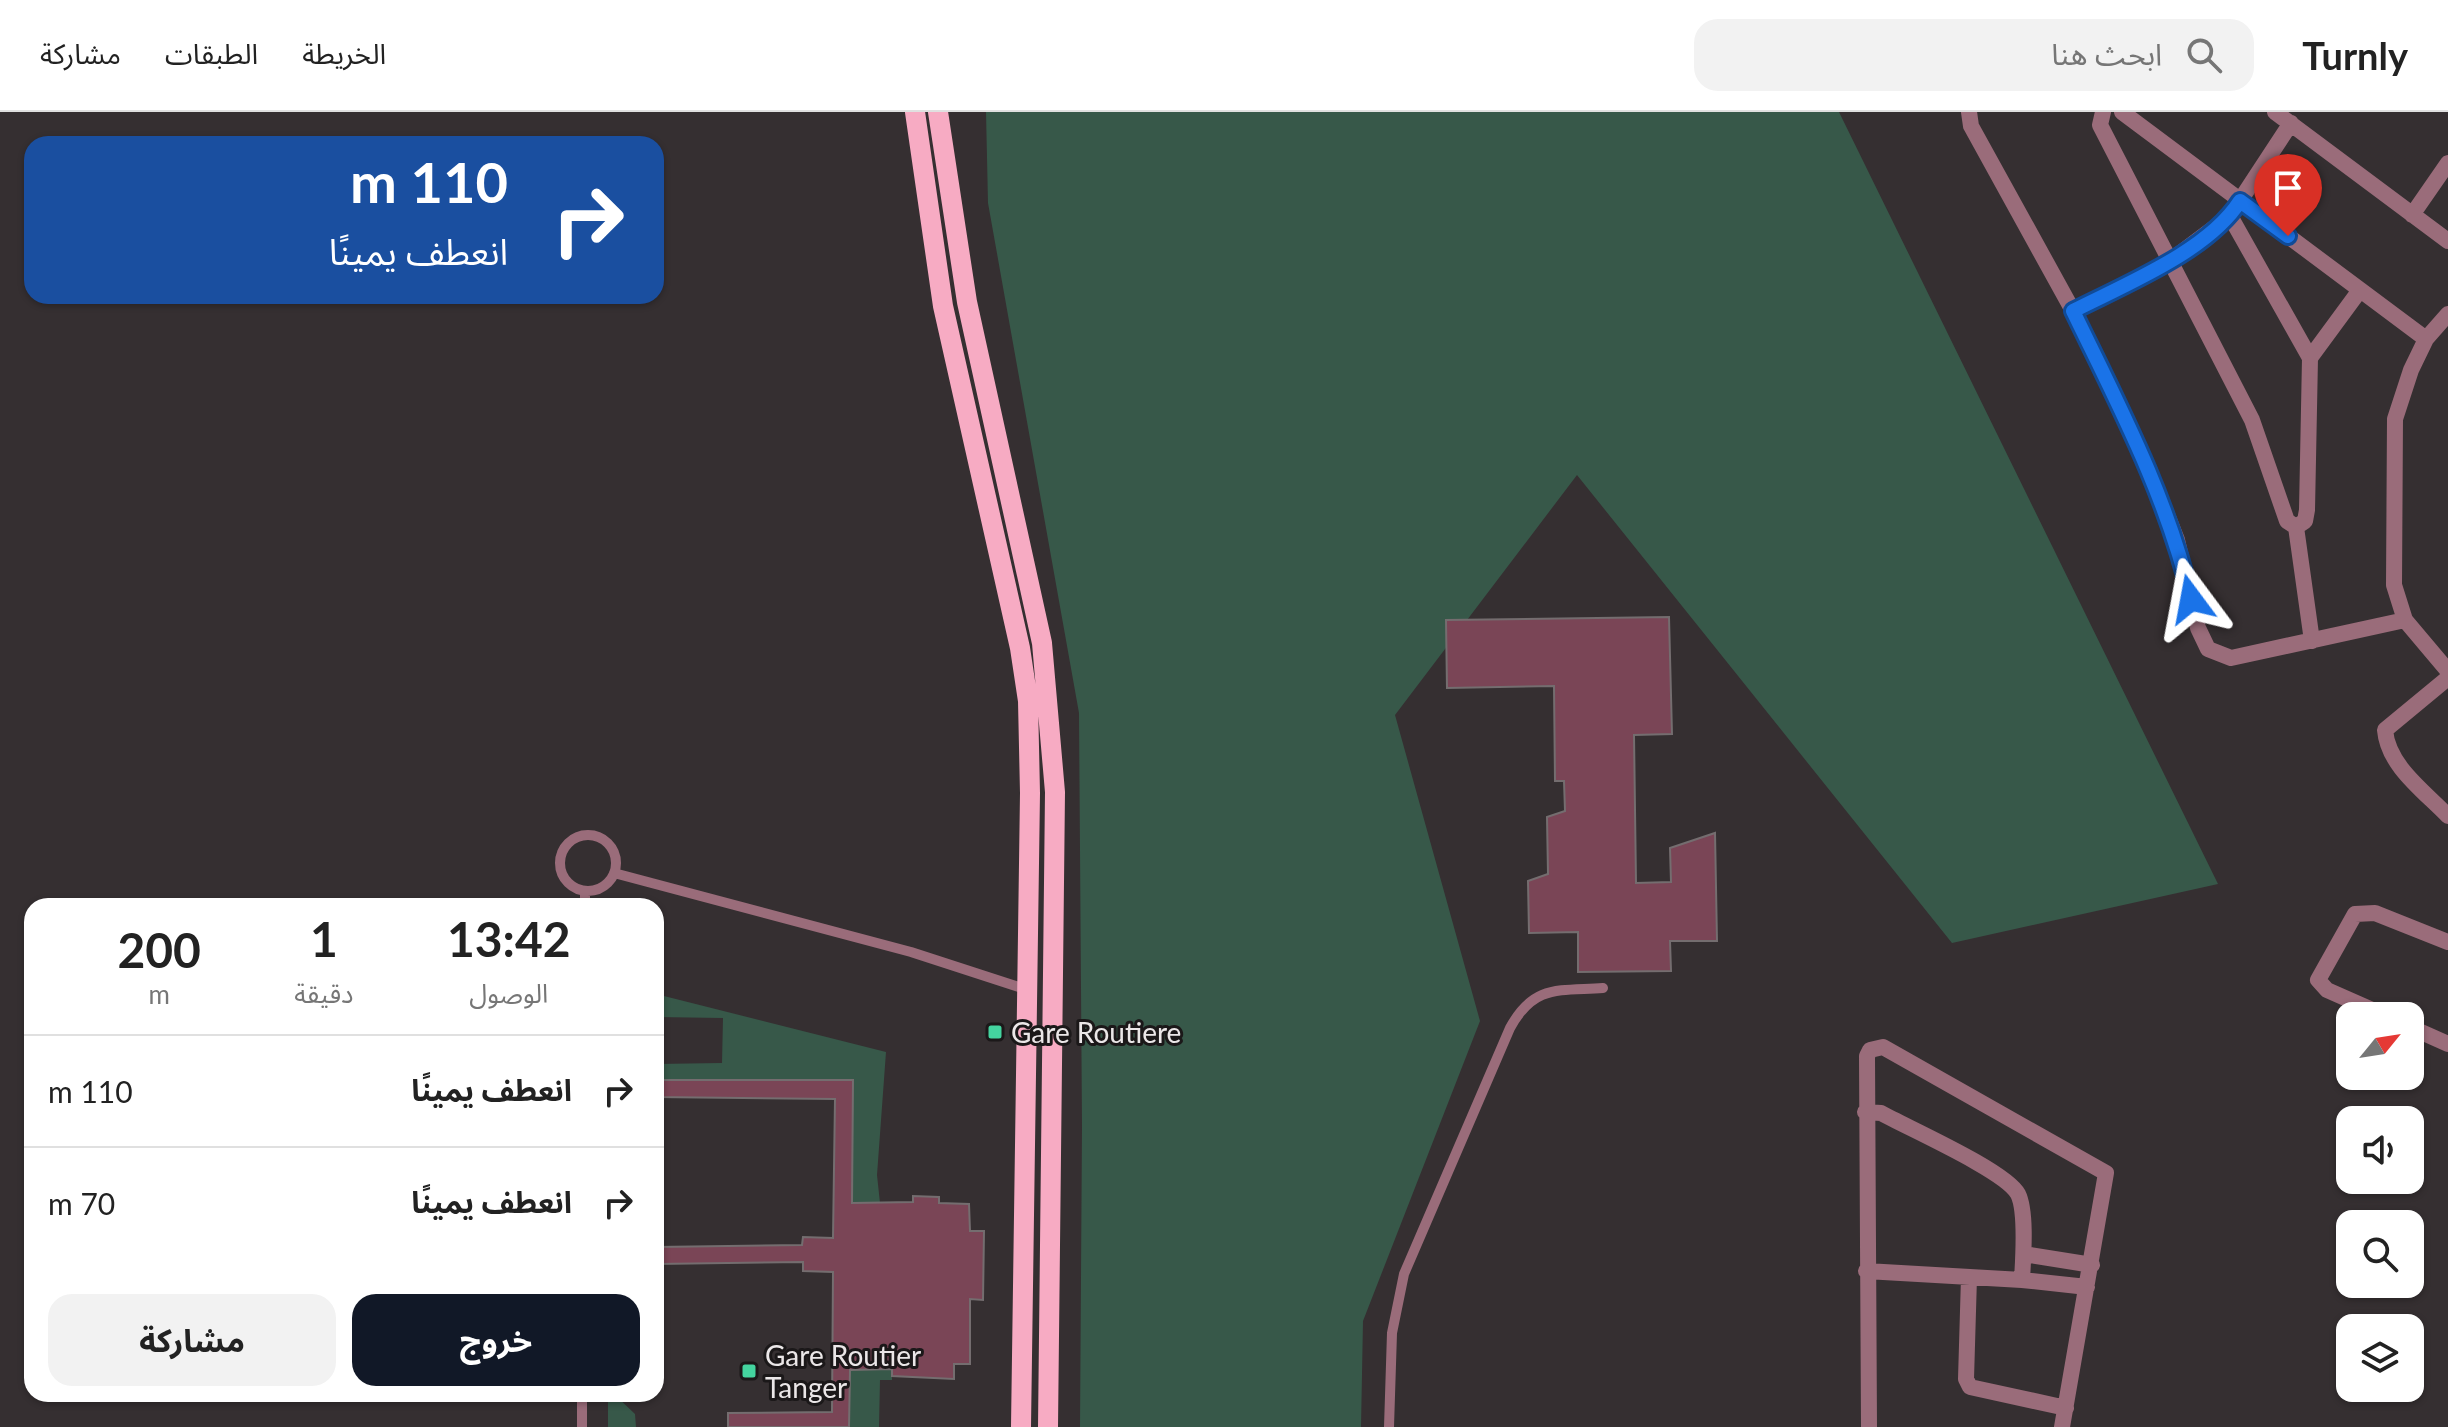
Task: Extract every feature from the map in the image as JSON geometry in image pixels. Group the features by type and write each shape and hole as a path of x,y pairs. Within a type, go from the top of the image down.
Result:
{"main road":[{"path":"915,112 943,306 1020,648 1028,701 1028,990 1021,1427"},
{"path":"938,112 967,302 1042,643 1049,695 1055,808 1048,1427"}],"street":[{"path":"1969,112 1971,126 1985,153 2073,311 2160,498 2177,540 2198,628 2208,649 2231,658 2405,620"},
{"path":"2101,112 2100,125 2252,420 2287,521 2296,527 2312,641"},
{"path":"2122,112 2426,339"},
{"path":"2275,112 2448,241"},
{"path":"2073,311 2170,261 2230,216 2291,123"},
{"path":"2412,215 2448,163"},
{"path":"2230,216 2310,358 2307,510 2305,521 2296,527"},
{"path":"2310,358 2360,290"},
{"path":"2448,314 2426,339 2411,370 2395,419 2394,585 2405,620 2448,671"},
{"path":"2448,678 2385,730 2387,747 2396,763 2448,816"},
{"path":"2354,1002 2327,990 2318,980 2355,914 2375,913 2448,942"},
{"path":"2424,1033 2448,1044"},
{"path":"1869,1427 1867,1056 1870,1050 1883,1047 2099,1166 2106,1179 2062,1427"},
{"path":"1865,1112 1881,1113 2003,1178 2020,1197 2024,1254 2022,1280"},
{"path":"2024,1254 2092,1265"},
{"path":"1866,1271 2087,1287"},
{"path":"1969,1277 1966,1379 1970,1387 2066,1408"}],"lane":[{"path":"577,836 596,836 611,847 614,873 604,886 585,891 568,884 559,868 563,849 577,836"},
{"path":"614,873 911,952 1028,990"},
{"path":"585,891 585,898"},
{"path":"1389,1427 1392,1333 1404,1274 1510,1028 1520,1010 1536,995 1603,988"},
{"path":"582,1402 582,1427"}],"green space":[{"path":"986,112 1839,112 2218,884 1952,943 1577,475 1395,715 1480,1021 1363,1321 1361,1427 1080,1427 1082,1126 1079,713 988,203"},
{"path":"664,996 886,1052 877,1175 880,1203 852,1222 853,1081 664,1080 664,1064 722,1063 723,1018 664,1017"},
{"path":"850,1356 860,1370 892,1369 892,1380 880,1380 879,1427 849,1427"},
{"path":"608,1402 622,1402 635,1414 636,1427 608,1427"}],"building":[{"path":"1669,617 1672,734 1634,735 1636,883 1671,882 1670,848 1715,833 1717,941 1670,941 1671,971 1578,972 1578,932 1529,933 1528,881 1548,874 1547,817 1565,811 1564,781 1555,781 1554,686 1447,688 1446,620"},
{"path":"664,1080 853,1080 852,1203 913,1202 913,1196 939,1197 939,1203 969,1204 970,1231 984,1231 983,1300 970,1299 970,1364 954,1364 954,1379 892,1376 892,1369 850,1370 849,1427 728,1427 728,1413 832,1412 833,1272 803,1271 803,1262 664,1264 664,1247 802,1245 803,1237 833,1238 835,1099 664,1097"}],"place":[{"name":"Gare Routiere","path":"995,1032"},
{"name":"Gare Routier Tanger","path":"749,1371"}],"route":[{"path":"2191,599 2177,540 2149,469 2073,311 2170,261 2230,216 2240,201 2288,236"}]}
